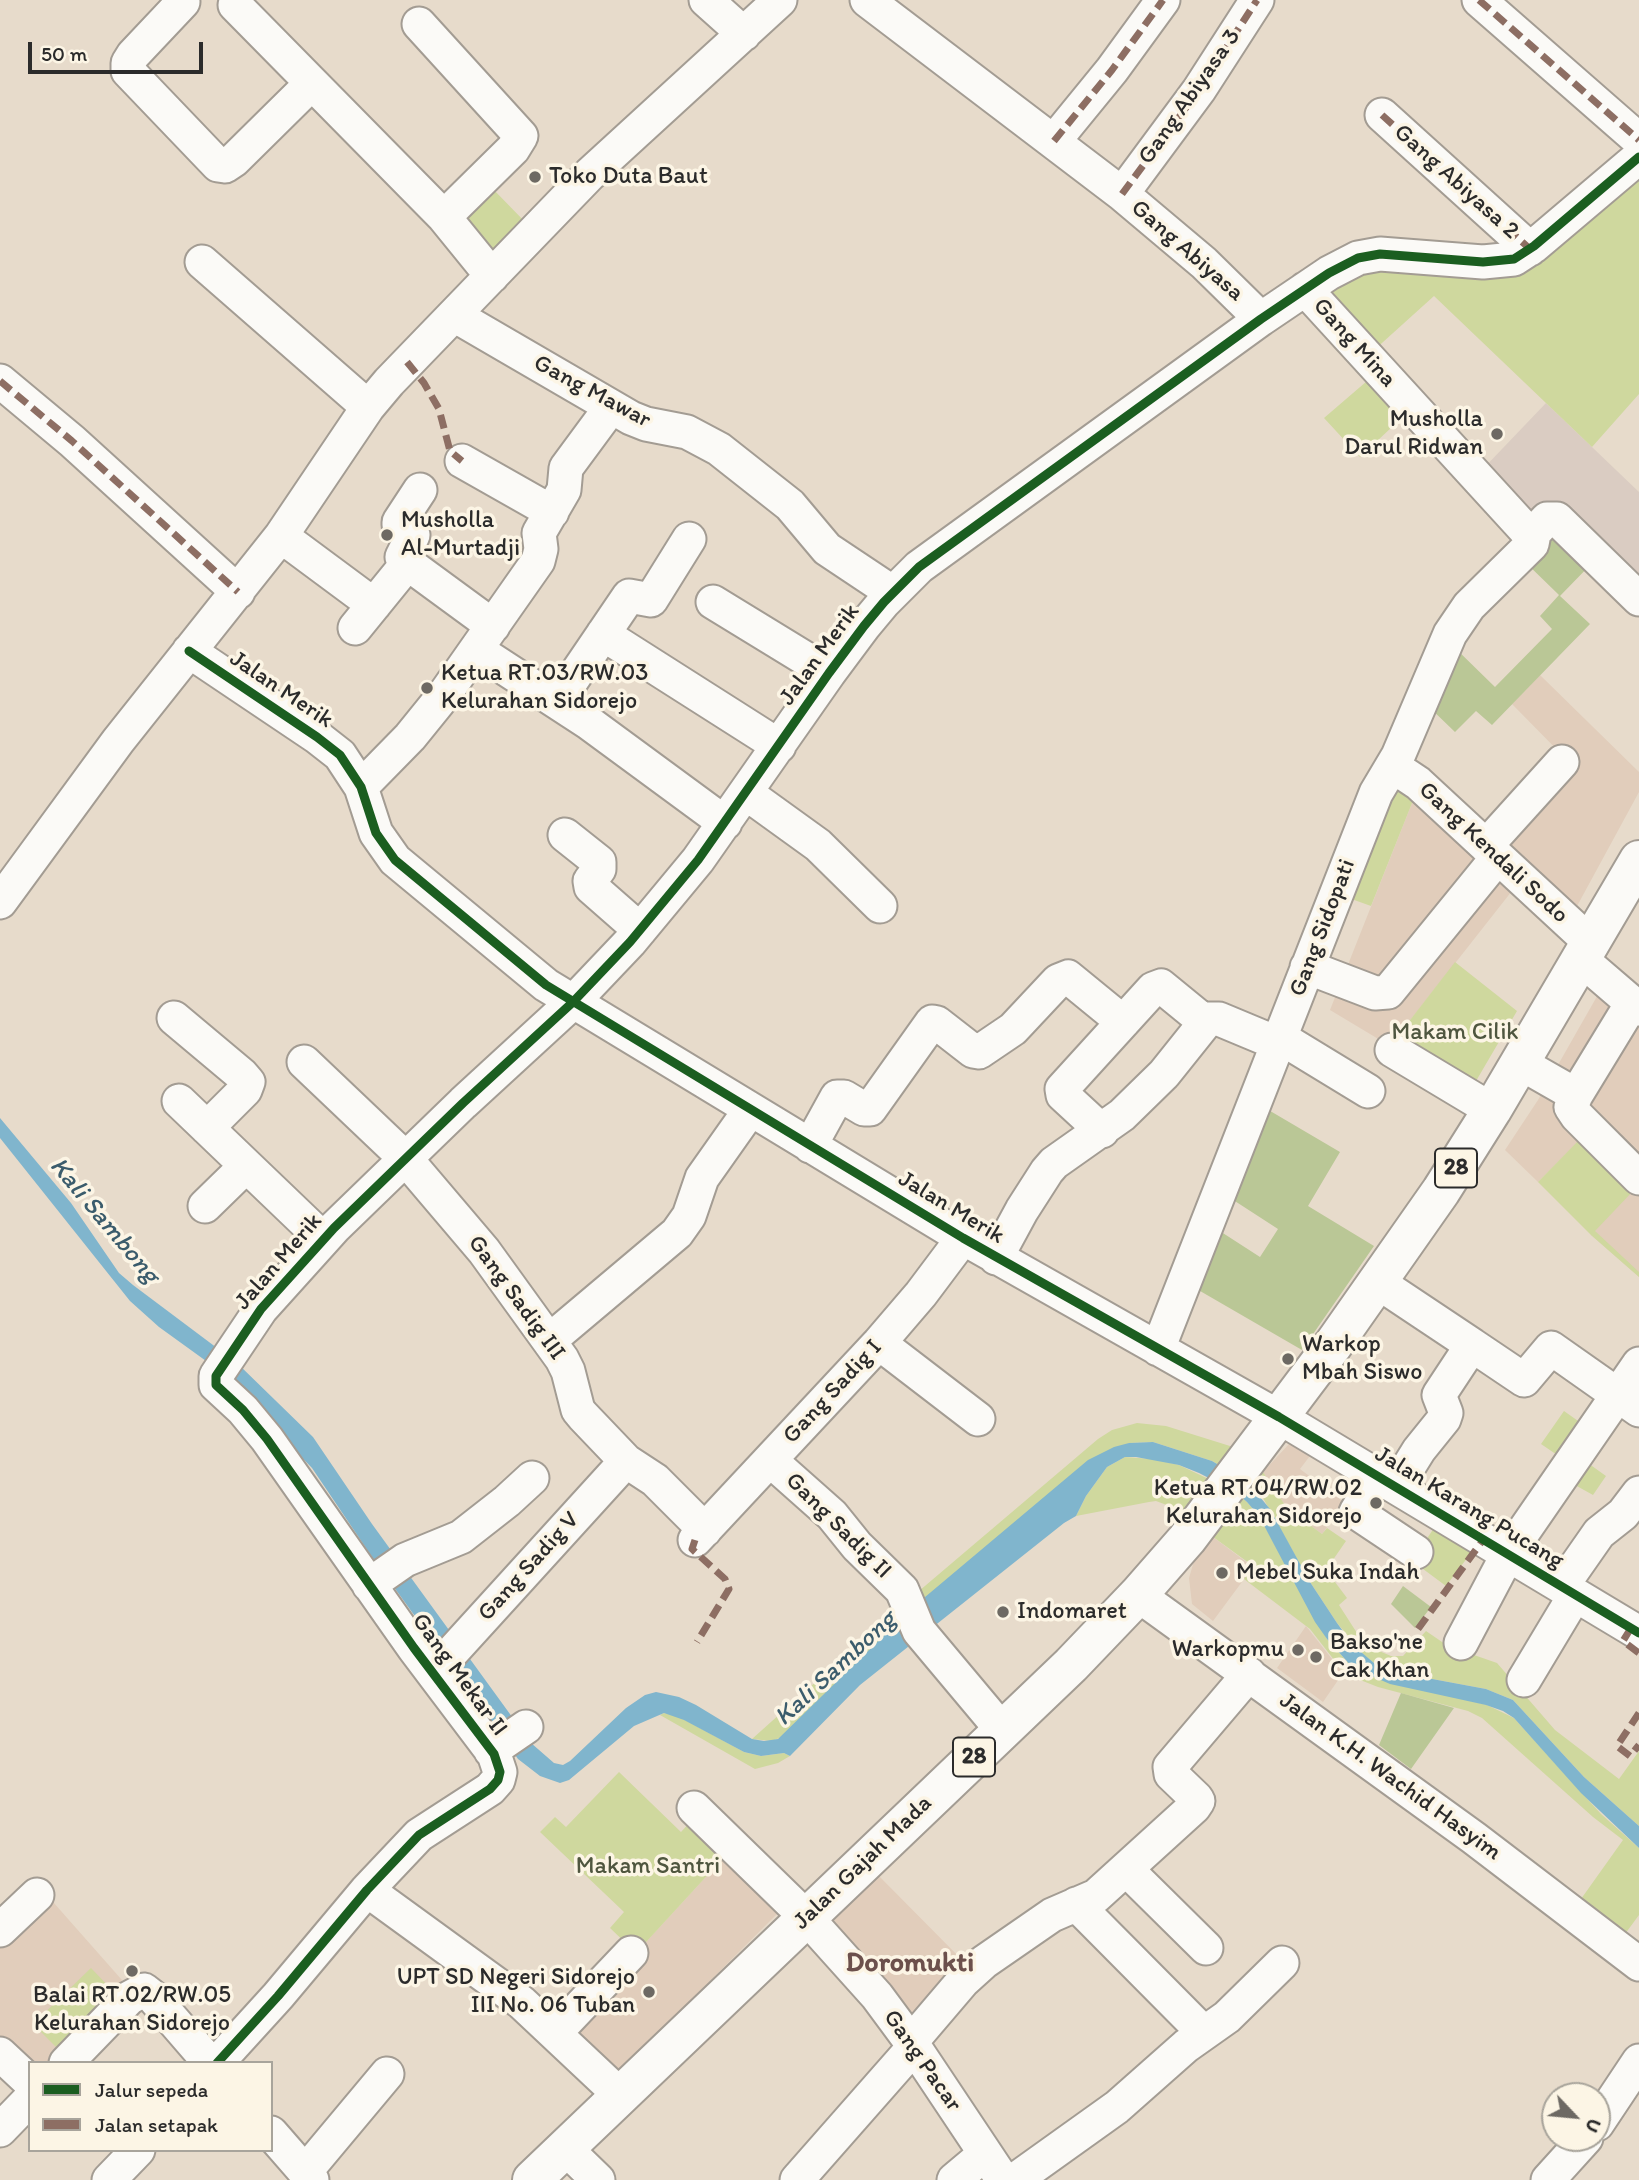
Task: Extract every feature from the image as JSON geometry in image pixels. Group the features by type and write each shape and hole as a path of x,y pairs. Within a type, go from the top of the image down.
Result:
{"highway":[{"name":"28","path":"1279,1417 1378,1283 1492,1110 1639,860"},
{"name":"Jalan Gajah Mada","path":"532,2180 1071,1665 1187,1539 1279,1417"}],"street":[{"path":"706,0 744,34"},
{"path":"0,902 118,741 281,536 368,407 407,362 590,174 780,0"},
{"name":"Gang Abiyasa","path":"867,0 1122,194 1204,263 1261,319 1349,261 1369,255 1390,254 1493,262 1514,259 1530,249 1639,157"},
{"path":"1054,141 1112,71 1163,0"},
{"name":"Gang Abiyasa 3","path":"1122,194 1199,90 1257,0"},
{"path":"1479,0 1639,140"},
{"path":"183,2 130,60 128,71 218,165 225,166 234,160 312,83"},
{"path":"235,5 444,218 492,276"},
{"path":"419,24 521,136 513,149 444,218"},
{"name":"Gang Abiyasa 2","path":"1382,115 1530,249"},
{"path":"202,262 368,407"},
{"name":"Gang Mina","path":"1304,289 1531,536"},
{"name":"Gang Mawar","path":"454,315 611,407 646,424 687,432 719,449 784,500 827,549 893,593"},
{"name":"Jalan Merik","path":"225,1363 261,1309 323,1239 405,1158 573,1002 680,884 829,673 893,593 939,551 1261,319"},
{"path":"0,381 72,441 238,592"},
{"path":"361,787 421,724 538,561 541,549 539,533 564,490 566,468 611,407"},
{"path":"462,461 552,512"},
{"path":"421,490 398,523 413,535 402,557 407,564 557,702 725,823"},
{"path":"1531,536 1547,519 1557,519 1639,599"},
{"path":"281,536 365,617 407,564"},
{"name":"Gang Sidopati","path":"1158,1349 1369,809 1391,769 1455,626 1469,606 1532,544 1531,536"},
{"path":"557,702 629,596 649,601 689,538"},
{"path":"713,602 829,673"},
{"path":"603,634 779,746"},
{"name":"Jalan Merik","path":"189,651 330,746 347,764 361,787 376,833 395,860 533,975 573,1002 996,1258 1279,1417"},
{"path":"1307,967 1375,993 1388,992 1562,762"},
{"name":"Gang Kendali Sodo","path":"1391,769 1418,783 1492,852 1587,952 1632,1011"},
{"path":"746,793 818,845 880,906"},
{"path":"565,835 599,862 599,869 590,881 591,887 640,930"},
{"path":"810,1146 837,1097 844,1097 864,1109 870,1109 932,1022 972,1051 979,1052 1013,1029 1058,981 1068,977 1123,1021"},
{"path":"1102,1131 1065,1097 1062,1091 1123,1021 1158,986 1205,1023"},
{"path":"1632,1011 1572,1104 1574,1112 1639,1178"},
{"path":"174,1018 248,1082 244,1090 207,1128"},
{"path":"996,1258 1022,1210 1054,1163 1102,1131 1164,1074 1211,1018 1280,1041 1368,1091"},
{"path":"1392,1050 1492,1110"},
{"name":"Gang Sadig III","path":"304,1062 405,1158 484,1251 550,1340 568,1371 580,1413 626,1461 662,1486 700,1535"},
{"path":"1520,1063 1576,1095"},
{"path":"179,1101 323,1239"},
{"path":"550,1340 685,1224 702,1178 750,1110"},
{"path":"205,1206 246,1166"},
{"name":"Gang Sadig I","path":"700,1535 879,1343 921,1294 963,1238"},
{"path":"1378,1283 1524,1380 1551,1348 1628,1402"},
{"path":"879,1343 978,1419"},
{"path":"1416,1552 1356,1512 1419,1450 1444,1419 1445,1411 1439,1395 1472,1345"},
{"name":"Gang Mekar II","path":"219,2061 278,1996 367,1890 424,1830 493,1786 500,1772 498,1762 506,1740 385,1574 243,1410 216,1385 225,1363"},
{"path":"1461,1643 1508,1554 1628,1402 1639,1364"},
{"name":"Jalan Karang Pucang","path":"1279,1417 1639,1633"},
{"name":"Gang Sadig II","path":"770,1460 832,1515 857,1546 902,1590 914,1620 924,1636 1002,1730"},
{"name":"Gang Sadig V","path":"446,1658 626,1461"},
{"path":"385,1574 461,1537 532,1478"},
{"path":"1524,1681 1599,1533 1623,1514 1639,1493"},
{"name":"Jalan K.H. Wachid Hasyim","path":"1138,1595 1483,1844 1639,1964"},
{"path":"797,2180 913,2045 963,1981 984,1962 1044,1920 1096,1896 1194,1807 1197,1800 1171,1774 1170,1767 1249,1674"},
{"name":"Gang Pacar","path":"694,1808 807,1917 877,1996 994,2167"},
{"path":"1126,1869 1206,1948"},
{"path":"367,1890 521,2002 621,2096"},
{"path":"0,1930 37,1895"},
{"path":"1076,1904 1204,2034"},
{"path":"555,2033 631,1953"},
{"path":"1014,2180 1099,2122 1186,2046 1227,2017 1282,1963"},
{"path":"68,2061 140,1990 153,1997 208,2061"},
{"path":"0,2054 28,2080"},
{"path":"1611,2103 1639,2061"},
{"path":"273,2135 309,2176 387,2074"},
{"path":"0,2130 28,2101"},
{"path":"565,2148 598,2180"},
{"path":"1548,2180 1573,2152"},
{"path":"954,2180 994,2167"}],"shaded area":[{"path":"1546,403 1639,492 1639,591 1531,526 1481,471"},
{"path":"1540,675 1639,772 1639,792 1570,919 1492,846 1568,761 1512,704"},
{"path":"1418,788 1519,882 1390,1046 1330,1010"},
{"path":"1604,984 1639,1013 1639,1277 1591,1235 1580,1140 1538,1182 1505,1150 1538,1100"},
{"path":"1289,1444 1316,1448 1300,1469 1345,1503 1322,1534 1287,1508 1263,1472"},
{"name":"Mebel Suka Indah","path":"1213,1537 1253,1567 1213,1621 1192,1604 1189,1578 1194,1561"},
{"name":"Bakso'ne Cak Khan","path":"1306,1626 1343,1673 1323,1702 1277,1668"},
{"name":"UPT SD Negeri Sidorejo III No. 06 Tuban","path":"727,1854 784,1907 613,2078 563,2032"},
{"path":"878,1875 969,1967 912,2028 824,1927"},
{"path":"46,1894 129,1988 56,2061 28,2062 0,2047 0,1936"}],"green space":[{"path":"1639,173 1639,394 1592,447 1434,296 1372,352 1314,289 1350,267 1485,269"},
{"path":"492,188 528,225 494,260 457,222"},
{"path":"1374,375 1408,412 1360,457 1324,418"},
{"path":"1558,524 1595,560 1560,596 1590,624 1492,725 1476,711 1455,732 1427,705 1452,645 1495,687 1552,629 1540,616 1559,595 1523,560"},
{"path":"1388,786 1418,788 1371,906 1343,896"},
{"name":"Makam Cilik","path":"1455,962 1517,1011 1469,1093 1390,1046"},
{"path":"1260,1105 1340,1152 1308,1206 1374,1246 1302,1350 1188,1284 1212,1226 1260,1257 1278,1229 1224,1194"},
{"path":"1580,1139 1634,1190 1595,1231 1639,1272 1639,1277 1591,1235 1538,1182"},
{"path":"1564,1411 1588,1428 1566,1461 1541,1444"},
{"path":"1137,1423 1166,1426 1230,1446 1263,1472 1287,1508 1322,1534 1327,1528 1346,1541 1326,1570 1347,1598 1339,1605 1357,1633 1372,1648 1391,1656 1403,1656 1426,1631 1445,1644 1485,1608 1495,1614 1474,1655 1497,1663 1555,1730 1619,1779 1639,1751 1639,1826 1584,1777 1513,1700 1486,1689 1400,1673 1374,1663 1337,1623 1310,1582 1263,1498 1241,1478 1212,1461 1153,1442 1129,1443 782,1737 772,1741 752,1739 879,1625 1098,1439 1112,1430"},
{"path":"1578,1456 1606,1476 1593,1495 1575,1485 1563,1504 1550,1497"},
{"path":"1125,1457 1153,1459 1179,1465 1234,1491 1247,1502 1259,1516 1327,1639 1353,1668 1365,1674 1487,1705 1514,1718 1601,1814 1639,1848 1639,1915 1625,1934 1581,1899 1623,1840 1593,1817 1482,1718 1468,1711 1378,1687 1345,1674 1310,1629 1244,1579 1253,1566 1172,1507 1156,1501 1076,1516 1086,1496 1107,1467"},
{"path":"1438,1522 1477,1545 1446,1586 1419,1566 1418,1552"},
{"path":"1403,1586 1431,1607 1415,1628 1391,1604"},
{"path":"1401,1693 1454,1708 1411,1769 1379,1745"},
{"path":"660,1715 676,1715 744,1752 761,1756 784,1753 790,1756 778,1763 755,1769"},
{"name":"Makam Santri","path":"619,1772 681,1832 692,1820 727,1854 636,1953 610,1928 624,1912 540,1832 555,1817 566,1827"},
{"path":"91,1968 114,1992 57,2048 33,2024"}],"water":[{"path":"0,1118 71,1203 119,1273 237,1363 313,1437 372,1524 531,1743 554,1763 563,1765 570,1761 626,1708 645,1695 656,1692 679,1697 696,1705 752,1739 778,1739 912,1608 1088,1460 1114,1447 1153,1442 1212,1461 1241,1478 1255,1491 1270,1509 1310,1582 1337,1623 1354,1646 1374,1663 1400,1673 1486,1689 1513,1700 1584,1777 1639,1826 1639,1848 1581,1793 1514,1718 1503,1711 1390,1684 1353,1668 1315,1622 1259,1516 1247,1502 1234,1491 1199,1473 1179,1465 1136,1457 1125,1457 1107,1467 1086,1496 1076,1516 860,1685 790,1756 784,1753 761,1756 744,1752 684,1720 664,1713 634,1726 569,1780 560,1783 540,1776 518,1759 370,1554 312,1468 213,1366 159,1327 130,1301 0,1138"}],"marked path":[{"path":"1054,141 1112,70 1163,0"},
{"path":"1122,194 1199,90 1257,0"},
{"path":"1479,0 1639,140"},
{"path":"1382,115 1530,249"},
{"path":"407,362 424,383 439,409 450,451 462,461"},
{"path":"0,381 72,441 238,592"},
{"path":"695,1540 692,1549 725,1579 729,1589 697,1642"},
{"path":"1418,1629 1483,1540"},
{"path":"1631,1628 1623,1641 1639,1653"},
{"path":"1639,1713 1617,1746 1630,1756 1639,1745"}],"cycle path":[{"path":"219,2061 278,1996 367,1890 419,1835 490,1789 498,1780 500,1772 494,1754 414,1648 267,1439 243,1410 216,1385 216,1376 261,1309 334,1228 463,1103 573,1002 630,942 698,860 864,626 919,567 1261,319 1329,273 1358,258 1380,254 1483,262 1514,259 1534,246 1639,157"},
{"path":"189,651 340,755 361,787 376,833 395,860 546,985 963,1238 1279,1417 1639,1633"}],"place":[{"name":"Toko Duta Baut","path":"535,177"},
{"name":"Musholla Darul Ridwan","path":"1497,434"},
{"name":"Musholla Al-Murtadji","path":"387,535"},
{"name":"Ketua RT.03/RW.03 Kelurahan Sidorejo","path":"427,688"},
{"name":"Warkop Mbah Siswo","path":"1288,1359"},
{"name":"Ketua RT.04/RW.02 Kelurahan Sidorejo","path":"1376,1503"},
{"name":"Mebel Suka Indah","path":"1222,1573"},
{"name":"Indomaret","path":"1003,1612"},
{"name":"Warkopmu","path":"1298,1650"},
{"name":"Bakso'ne Cak Khan","path":"1316,1657"},
{"name":"Balai RT.02/RW.05 Kelurahan Sidorejo","path":"132,1971"},
{"name":"UPT SD Negeri Sidorejo III No. 06 Tuban","path":"649,1992"}],"district":[{"name":"Doromukti","path":"910,1964"}],"water label":[{"name":"Kali Sambong","path":"104,1221"},
{"name":"Kali Sambong","path":"836,1669"}]}
